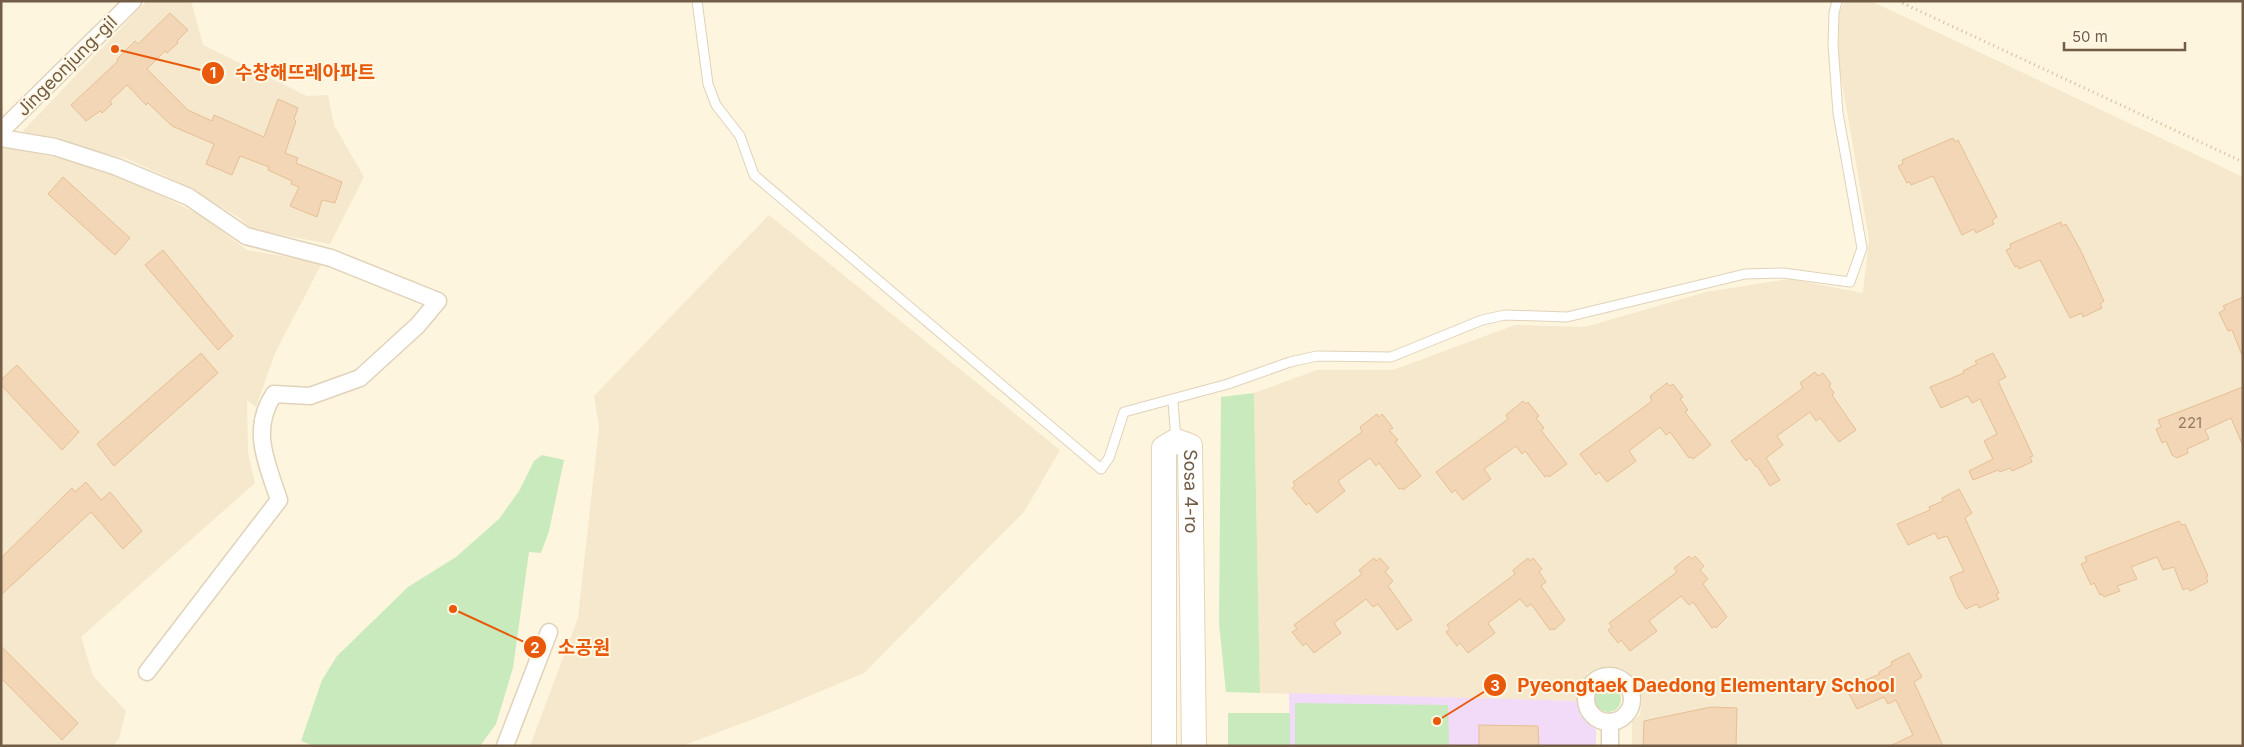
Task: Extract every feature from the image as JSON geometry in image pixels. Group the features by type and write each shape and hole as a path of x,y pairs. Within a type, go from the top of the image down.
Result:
{"main road":[{"name":"Sosa 4-ro","path":"1164,746 1164,448 1176,441 1190,446 1194,746"}],"street":[{"name":"Jingeonjung-gil","path":"1,131 132,1"},
{"path":"1,138 55,146 117,166 189,197 246,236 330,258 438,301 418,325 360,378 310,396 274,394 265,407 261,446 279,500 148,672"},
{"path":"505,746 549,632"},
{"path":"1610,722 1610,746"}],"lane":[{"path":"697,1 708,84 716,105 740,136 754,175 1101,469 1109,458 1124,412 1228,384 1290,362 1317,356 1391,358 1482,320 1505,315 1567,317 1745,274 1783,272 1850,282 1862,248 1838,114 1833,44 1834,13 1837,1"},
{"path":"1173,402 1176,441"}],"path":[{"path":"1898,1 2243,162"}],"shaded area":[{"path":"147,1 191,1 203,45 307,96 328,95 334,125 364,177 330,244 252,229 237,216 174,180 125,158 32,137 23,131"},
{"path":"1844,1 1871,1 2243,177 2243,746 1632,746 1632,722 1640,715 1642,702 1640,688 1627,671 1608,666 1588,672 1577,701 1260,693 1254,393 1317,370 1393,370 1515,325 1585,327 1706,292 1790,279 1863,293 1869,239 1833,30"},
{"path":"1,147 77,161 127,179 200,215 247,250 322,263 275,353 256,407 247,400 248,453 255,483 81,637 93,676 126,711 119,739 112,746 1,746"},
{"path":"769,215 1060,450 1024,512 864,673 769,713 682,746 530,746 578,618 599,428 594,396"},
{"path":"1289,693 1577,701 1580,715 1596,730 1596,746 1290,746"}],"green space":[{"path":"1254,393 1260,693 1226,692 1219,623 1221,397"},
{"path":"542,455 564,460 549,531 541,553 529,552 513,668 496,724 480,746 314,746 301,741 322,680 337,656 408,587 456,557 499,519 519,491 534,461"},
{"path":"1608,686 1617,690 1621,699 1617,708 1608,712 1599,708 1595,699 1599,690"},
{"path":"1295,703 1448,705 1449,746 1295,746"},
{"path":"1228,713 1290,713 1290,746 1228,746"}],"building":[{"path":"170,13 188,30 177,41 178,43 167,53 165,51 147,69 188,110 212,121 214,115 264,137 278,99 298,108 294,119 296,121 285,153 298,158 296,163 342,182 335,203 322,200 317,217 290,206 299,187 291,184 292,181 268,170 269,167 240,156 232,175 206,164 214,144 172,126 148,103 146,105 127,85 110,101 112,104 102,113 100,111 86,121 71,105 118,61 117,59 135,41 138,44"},
{"path":"1953,138 1955,142 1958,140 1997,217 1992,220 1994,224 1976,233 1974,229 1962,235 1933,176 1911,185 1910,182 1907,183 1898,166 1903,164 1902,160"},
{"path":"63,177 130,238 115,255 48,194"},
{"path":"2061,222 2062,226 2066,224 2081,251 2104,301 2100,304 2102,308 2083,317 2082,313 2070,318 2040,260 2019,269 2018,266 2015,267 2006,250 2011,248 2010,244"},
{"path":"163,250 233,336 218,350 145,265"},
{"path":"2243,297 2242,355 2232,330 2228,331 2219,313 2225,309 2223,306"},
{"path":"201,353 218,373 114,466 97,444"},
{"path":"1993,353 2006,377 1998,381 2033,456 2030,457 2032,462 2012,471 2010,468 2000,472 1998,470 1973,480 1969,471 1993,459 1984,441 1997,434 1980,399 1972,403 1968,396 1941,408 1930,387 1964,373 1963,371 1977,364 1975,361"},
{"path":"17,365 79,432 62,450 1,385 1,380"},
{"path":"1815,372 1818,376 1823,373 1831,384 1829,386 1834,393 1832,395 1856,430 1839,442 1820,418 1816,421 1810,412 1777,436 1783,445 1766,458 1780,480 1770,486 1757,466 1750,458 1746,461 1731,441 1803,388 1800,383"},
{"path":"1667,383 1670,386 1673,384 1683,397 1680,399 1688,410 1685,412 1711,445 1693,459 1692,457 1689,458 1670,432 1666,435 1660,427 1629,451 1636,461 1607,482 1599,472 1596,475 1580,454 1652,401 1650,396"},
{"path":"2243,387 2243,446 2231,418 2205,430 2209,439 2187,449 2188,453 2177,458 2172,455 2166,441 2162,443 2156,429 2161,427 2158,420"},
{"path":"1523,401 1526,404 1528,402 1539,416 1536,418 1544,428 1541,430 1567,464 1549,477 1548,475 1545,477 1525,451 1522,454 1516,446 1484,469 1491,479 1463,500 1455,490 1452,493 1436,472 1508,419 1506,415"},
{"path":"1377,414 1379,417 1382,414 1393,428 1389,430 1398,440 1395,442 1421,476 1403,490 1402,488 1399,489 1379,463 1376,466 1370,458 1338,481 1345,491 1317,513 1309,503 1306,505 1292,488 1295,485 1293,482 1362,432 1360,427"},
{"path":"86,482 101,500 110,492 142,531 123,549 91,512 1,595 1,558 72,488 75,492"},
{"path":"1959,489 1972,513 1965,518 1999,593 1996,594 1999,599 1979,608 1977,604 1966,609 1958,597 1950,577 1964,571 1947,536 1938,539 1935,533 1908,545 1897,524 1930,510 1929,507 1943,501 1942,498"},
{"path":"2179,521 2182,525 2185,524 2208,576 2206,577 2208,582 2190,591 2188,588 2183,590 2174,567 2163,570 2157,557 2131,567 2137,579 2117,586 2120,591 2104,597 2102,594 2100,595 2094,583 2091,585 2081,564 2087,561 2085,557"},
{"path":"1689,556 1692,559 1695,556 1704,566 1700,570 1708,579 1703,584 1727,617 1716,628 1715,626 1712,628 1693,602 1689,605 1681,596 1649,621 1657,631 1630,651 1621,640 1618,643 1608,630 1612,627 1609,623 1677,572 1674,568"},
{"path":"1374,558 1376,561 1380,558 1389,568 1385,572 1393,581 1388,586 1412,620 1397,630 1378,604 1373,607 1366,599 1334,623 1341,633 1314,653 1306,643 1303,646 1292,632 1297,629 1294,625 1362,574 1359,570"},
{"path":"1528,558 1530,561 1533,558 1542,569 1539,572 1546,582 1541,586 1565,620 1554,630 1550,630 1531,604 1527,607 1520,599 1488,623 1495,633 1468,653 1460,643 1457,646 1446,632 1450,629 1447,625 1515,574 1513,570"},
{"path":"1,646 78,723 62,740 1,678"},
{"path":"1909,653 1922,677 1914,682 1943,746 1890,746 1913,735 1896,700 1888,704 1884,697 1857,709 1846,688 1880,674 1879,672 1892,665 1891,662"},
{"path":"1711,707 1737,708 1736,746 1643,746 1644,721"},
{"path":"1479,725 1538,726 1539,746 1479,746"}],"place":[{"name":"수창해뜨레아파트","path":"115,49"},
{"name":"소공원","path":"453,609"},
{"name":"Pyeongtaek Daedong Elementary School","path":"1437,721"}]}
